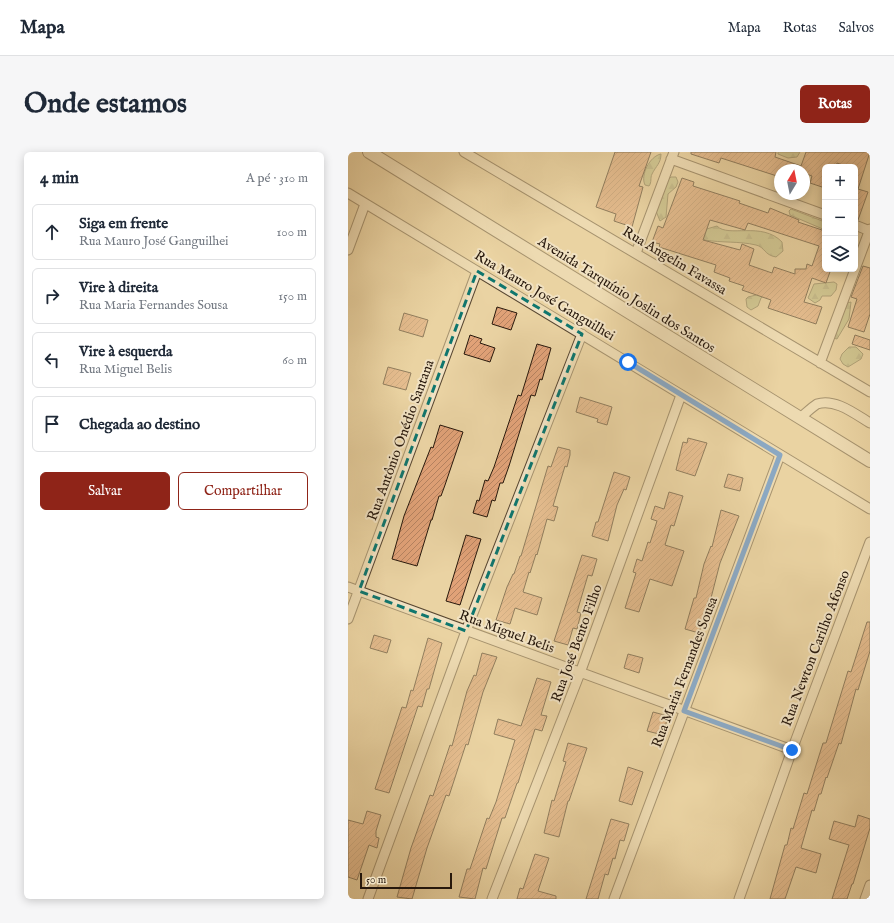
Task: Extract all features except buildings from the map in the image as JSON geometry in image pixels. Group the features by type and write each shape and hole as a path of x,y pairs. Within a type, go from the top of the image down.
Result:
{"street":[{"name":"Avenida Tarquínio Joslin dos Santos","path":"369,152 870,461"},
{"name":"Rua Angelin Favassa","path":"464,152 870,392"},
{"path":"636,253 672,155 822,214"},
{"name":"Rua Mauro José Ganguilhei","path":"348,193 870,509"},
{"path":"348,250 365,204"},
{"path":"820,363 870,230 858,226"},
{"name":"Rua Antônio Onédio Santana","path":"348,619 477,271"},
{"path":"368,899 466,631 582,334"},
{"name":"Rua José Bento Filho","path":"492,899 580,673 681,395"},
{"path":"800,418 817,404 829,403 842,406 870,422"},
{"name":"Rua Maria Fernandes Sousa","path":"614,899 780,455"},
{"name":"Rua Newton Carilho Afonso","path":"739,899 792,750 870,542"},
{"name":"Rua Miguel Belis","path":"348,587 792,750"},
{"path":"865,899 870,885"}],"highlighted area":[{"path":"477,271 582,334 466,631 359,591"}],"green space":[{"path":"778,152 800,152 797,157 788,158 778,154"},
{"path":"661,154 659,162 651,176 649,186 645,185 644,176 647,166 653,158"},
{"path":"671,177 676,177 678,182 676,187 668,194 666,217 660,221 656,211 665,182"},
{"path":"791,209 822,221 822,229 790,215 789,211"},
{"path":"717,226 729,231 765,232 782,242 783,251 776,257 769,255 761,247 756,245 705,240 700,235 703,230"},
{"path":"834,282 837,284 836,290 831,296 822,296 820,300 815,303 808,298 814,284"},
{"path":"758,292 767,293 761,298 758,306 751,310 747,307 746,299 756,295"},
{"path":"851,302 849,319 837,339 833,338 847,303"},
{"path":"849,347 856,347 863,354 861,359 848,367 843,364 840,359 842,354"}],"route":[{"path":"628,362 780,455 684,711 792,750"}]}
